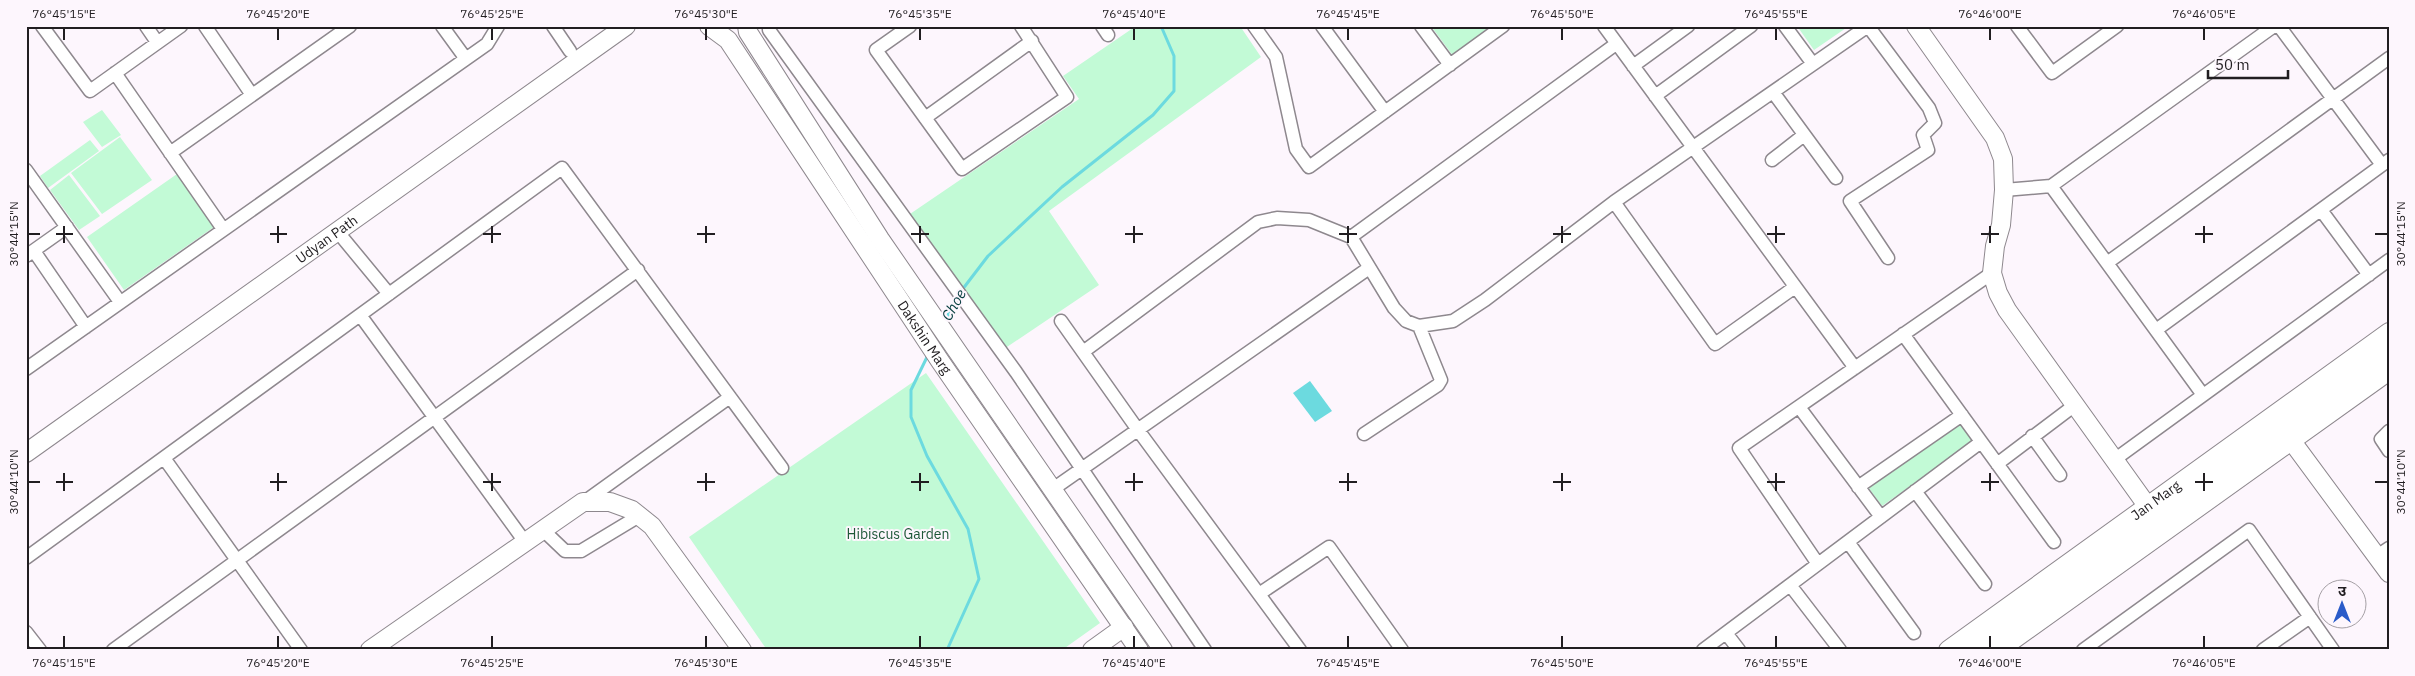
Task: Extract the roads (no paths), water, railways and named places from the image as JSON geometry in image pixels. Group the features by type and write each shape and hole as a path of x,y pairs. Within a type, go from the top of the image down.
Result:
{"main road":[{"name":"Udyan Path","path":"26,439 605,26"},
{"name":"Udyan Path","path":"26,453 626,26"},
{"name":"Dakshin Marg","path":"709,26 728,40 940,361 1139,650"},
{"name":"Dakshin Marg","path":"747,26 748,32 829,161 1163,650"},
{"path":"1916,26 1995,138 2003,159 2004,190 2001,225 1995,246 1992,273 1998,293 2007,310 2152,512"},
{"name":"Jan Marg","path":"2282,428 2389,332"},
{"name":"Jan Marg","path":"1948,650 2152,512 2282,428 2389,352"},
{"path":"1999,650 2282,428 2389,371"},
{"path":"2282,428 2383,552 2389,573"},
{"path":"370,650 583,502 610,502 632,510 652,526 742,650"},
{"name":"Jan Marg","path":"1973,650 2152,512"},
{"path":"1098,648 1124,627"}],"street":[{"path":"42,26 90,91 181,26"},
{"path":"146,26 157,42"},
{"path":"205,26 252,95"},
{"path":"170,152 350,26"},
{"path":"442,26 466,59"},
{"path":"26,368 487,44 498,26"},
{"path":"554,26 570,51"},
{"path":"768,26 769,30 1016,372 1205,650"},
{"path":"910,26 894,31 876,50 962,169 1067,97 1021,26"},
{"path":"1254,26 1276,57 1296,149 1309,167 1502,26"},
{"path":"1322,26 1385,112"},
{"path":"1421,26 1450,65"},
{"path":"1604,26 1855,368"},
{"path":"1633,66 1688,26"},
{"path":"1655,96 1751,26"},
{"path":"1785,26 1813,64"},
{"path":"1083,352 1258,222 1276,218 1309,220 1351,236 1394,308 1406,321 1419,326 1452,321 1485,300 1614,202 1868,26 1929,108 1935,123 1923,134 1928,150 1850,201 1888,258"},
{"path":"2017,26 2052,73 2117,26"},
{"path":"2004,190 2051,186 2274,26"},
{"path":"2156,330 2385,163 2333,99 2279,26"},
{"path":"925,118 1032,41"},
{"path":"1351,236 1616,44"},
{"path":"2107,264 2389,58"},
{"path":"115,73 224,229"},
{"path":"1773,92 1836,178"},
{"path":"1772,160 1804,135"},
{"path":"26,558 562,168 782,468"},
{"path":"26,170 120,302"},
{"path":"2051,186 2203,395"},
{"path":"1614,202 1715,344 1795,287"},
{"path":"2321,210 2369,275"},
{"path":"67,227 30,253 86,327"},
{"path":"338,231 389,294"},
{"path":"2114,460 2389,260"},
{"path":"1053,489 1370,268"},
{"path":"113,650 638,270"},
{"path":"1818,564 1739,448 1992,273"},
{"path":"360,315 525,542"},
{"path":"1061,321 1138,430 1300,650"},
{"path":"1364,434 1438,386 1441,380 1419,326"},
{"path":"1903,334 2054,542"},
{"path":"583,502 730,397"},
{"path":"1997,464 2032,436 2075,406"},
{"path":"1799,407 1881,517"},
{"path":"1858,487 1962,415"},
{"path":"2389,431 2381,439 2389,451"},
{"path":"2032,436 2060,475"},
{"path":"1704,650 1981,442"},
{"path":"164,458 301,650"},
{"path":"1915,491 1985,584"},
{"path":"543,530 565,551 581,551 639,516"},
{"path":"2083,650 2249,530 2334,650"},
{"path":"1848,542 1914,632"},
{"path":"1259,594 1329,547 1402,650"},
{"path":"1790,585 1840,650"},
{"path":"2263,650 2310,617"},
{"path":"26,632 40,650"},
{"path":"1726,633 1739,650"}],"water":[{"path":"1310,381 1332,411 1315,422 1293,393"}],"waterway":[{"name":"Choe","path":"962,290 988,256 1062,187 1153,115 1174,91 1174,56 1161,26"},
{"name":"Choe","path":"944,323 957,297"},
{"name":"Choe","path":"928,355 911,390 911,417 927,456 968,529 979,579 947,650"}],"park label":[{"name":"Hibiscus Garden","path":"898,534"}]}
